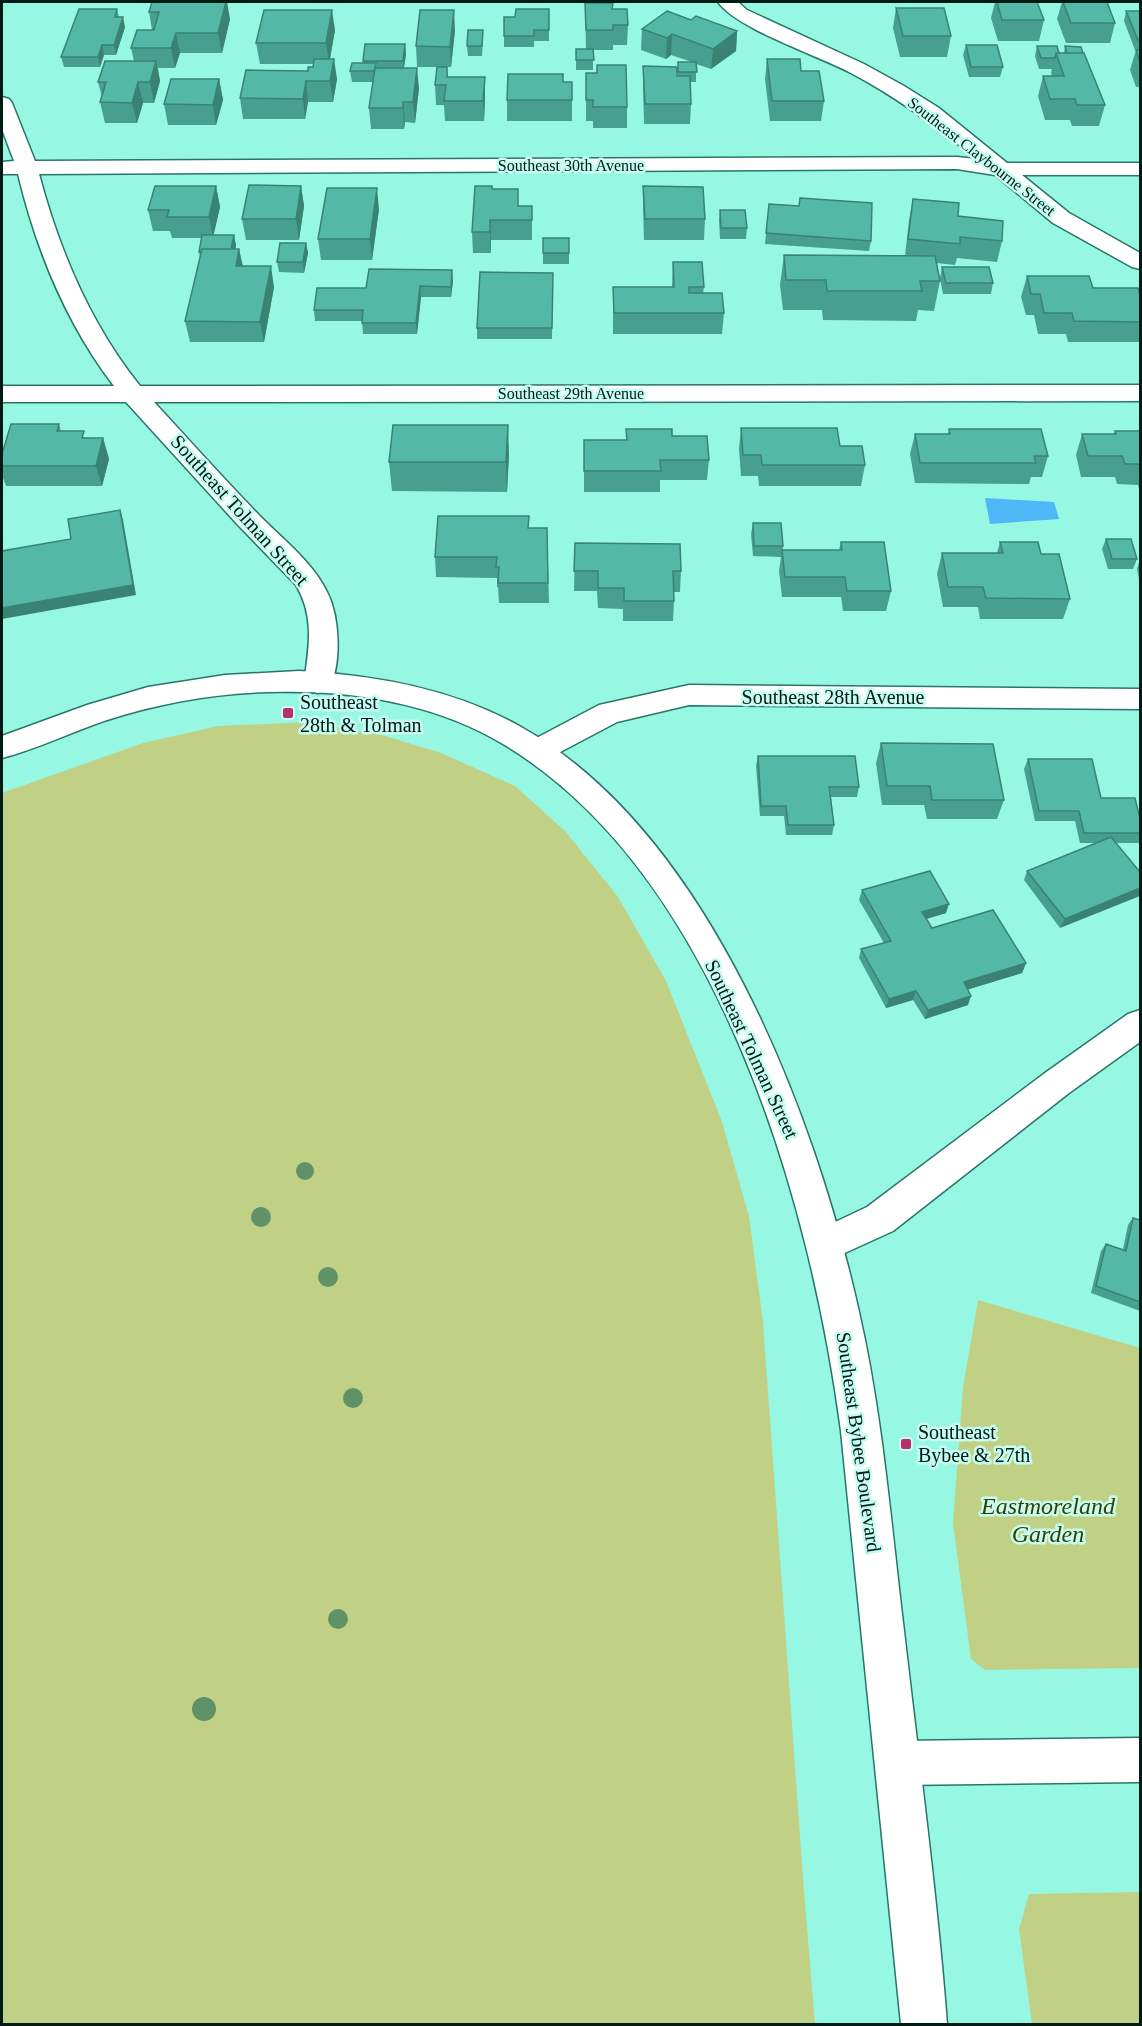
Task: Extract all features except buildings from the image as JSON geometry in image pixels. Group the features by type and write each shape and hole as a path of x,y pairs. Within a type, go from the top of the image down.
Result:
{"street":[{"name":"Southeast Claybourne Street","path":"728,2 740,14 857,68 932,112 1061,218 1095,239 1140,262"},
{"name":"Southeast Tolman Street","path":"2,103 27,168 36,204 83,319 111,366 132,393 247,519 306,579 315,594 325,633 318,683 358,686 405,694 460,710 499,728 537,751 575,779 613,816 638,845 682,907 724,979 795,1142 825,1245"},
{"name":"Southeast 30th Avenue","path":"2,168 957,163 1002,168 1140,169"},
{"name":"Southeast 29th Avenue","path":"2,394 1140,393"},
{"path":"2,747 113,707 155,697 204,688 267,681 318,683"},
{"name":"Southeast 28th Avenue","path":"537,751 609,713 689,696 1140,699"},
{"path":"825,1245 880,1220 1057,1083 1140,1024"},
{"name":"Southeast Bybee Boulevard","path":"825,1245 841,1313 857,1402 898,1763 924,2025"},
{"path":"898,1763 1140,1760"}],"green space":[{"path":"308,722 382,735 441,753 515,786 565,831 618,897 666,981 721,1119 749,1216 763,1322 815,2024 2,2024 2,793 143,743 218,726"},
{"name":"Eastmoreland Garden","path":"978,1300 1140,1348 1140,1668 985,1670 971,1659 953,1523 963,1387"},
{"path":"1140,1892 1140,2024 1032,2024 1019,1929 1029,1894"}],"water":[{"path":"985,498 1054,502 1059,519 990,524"}],"place":[{"name":"Southeast 28th & Tolman","path":"288,713"},
{"name":"Southeast Bybee & 27th","path":"906,1444"}]}
